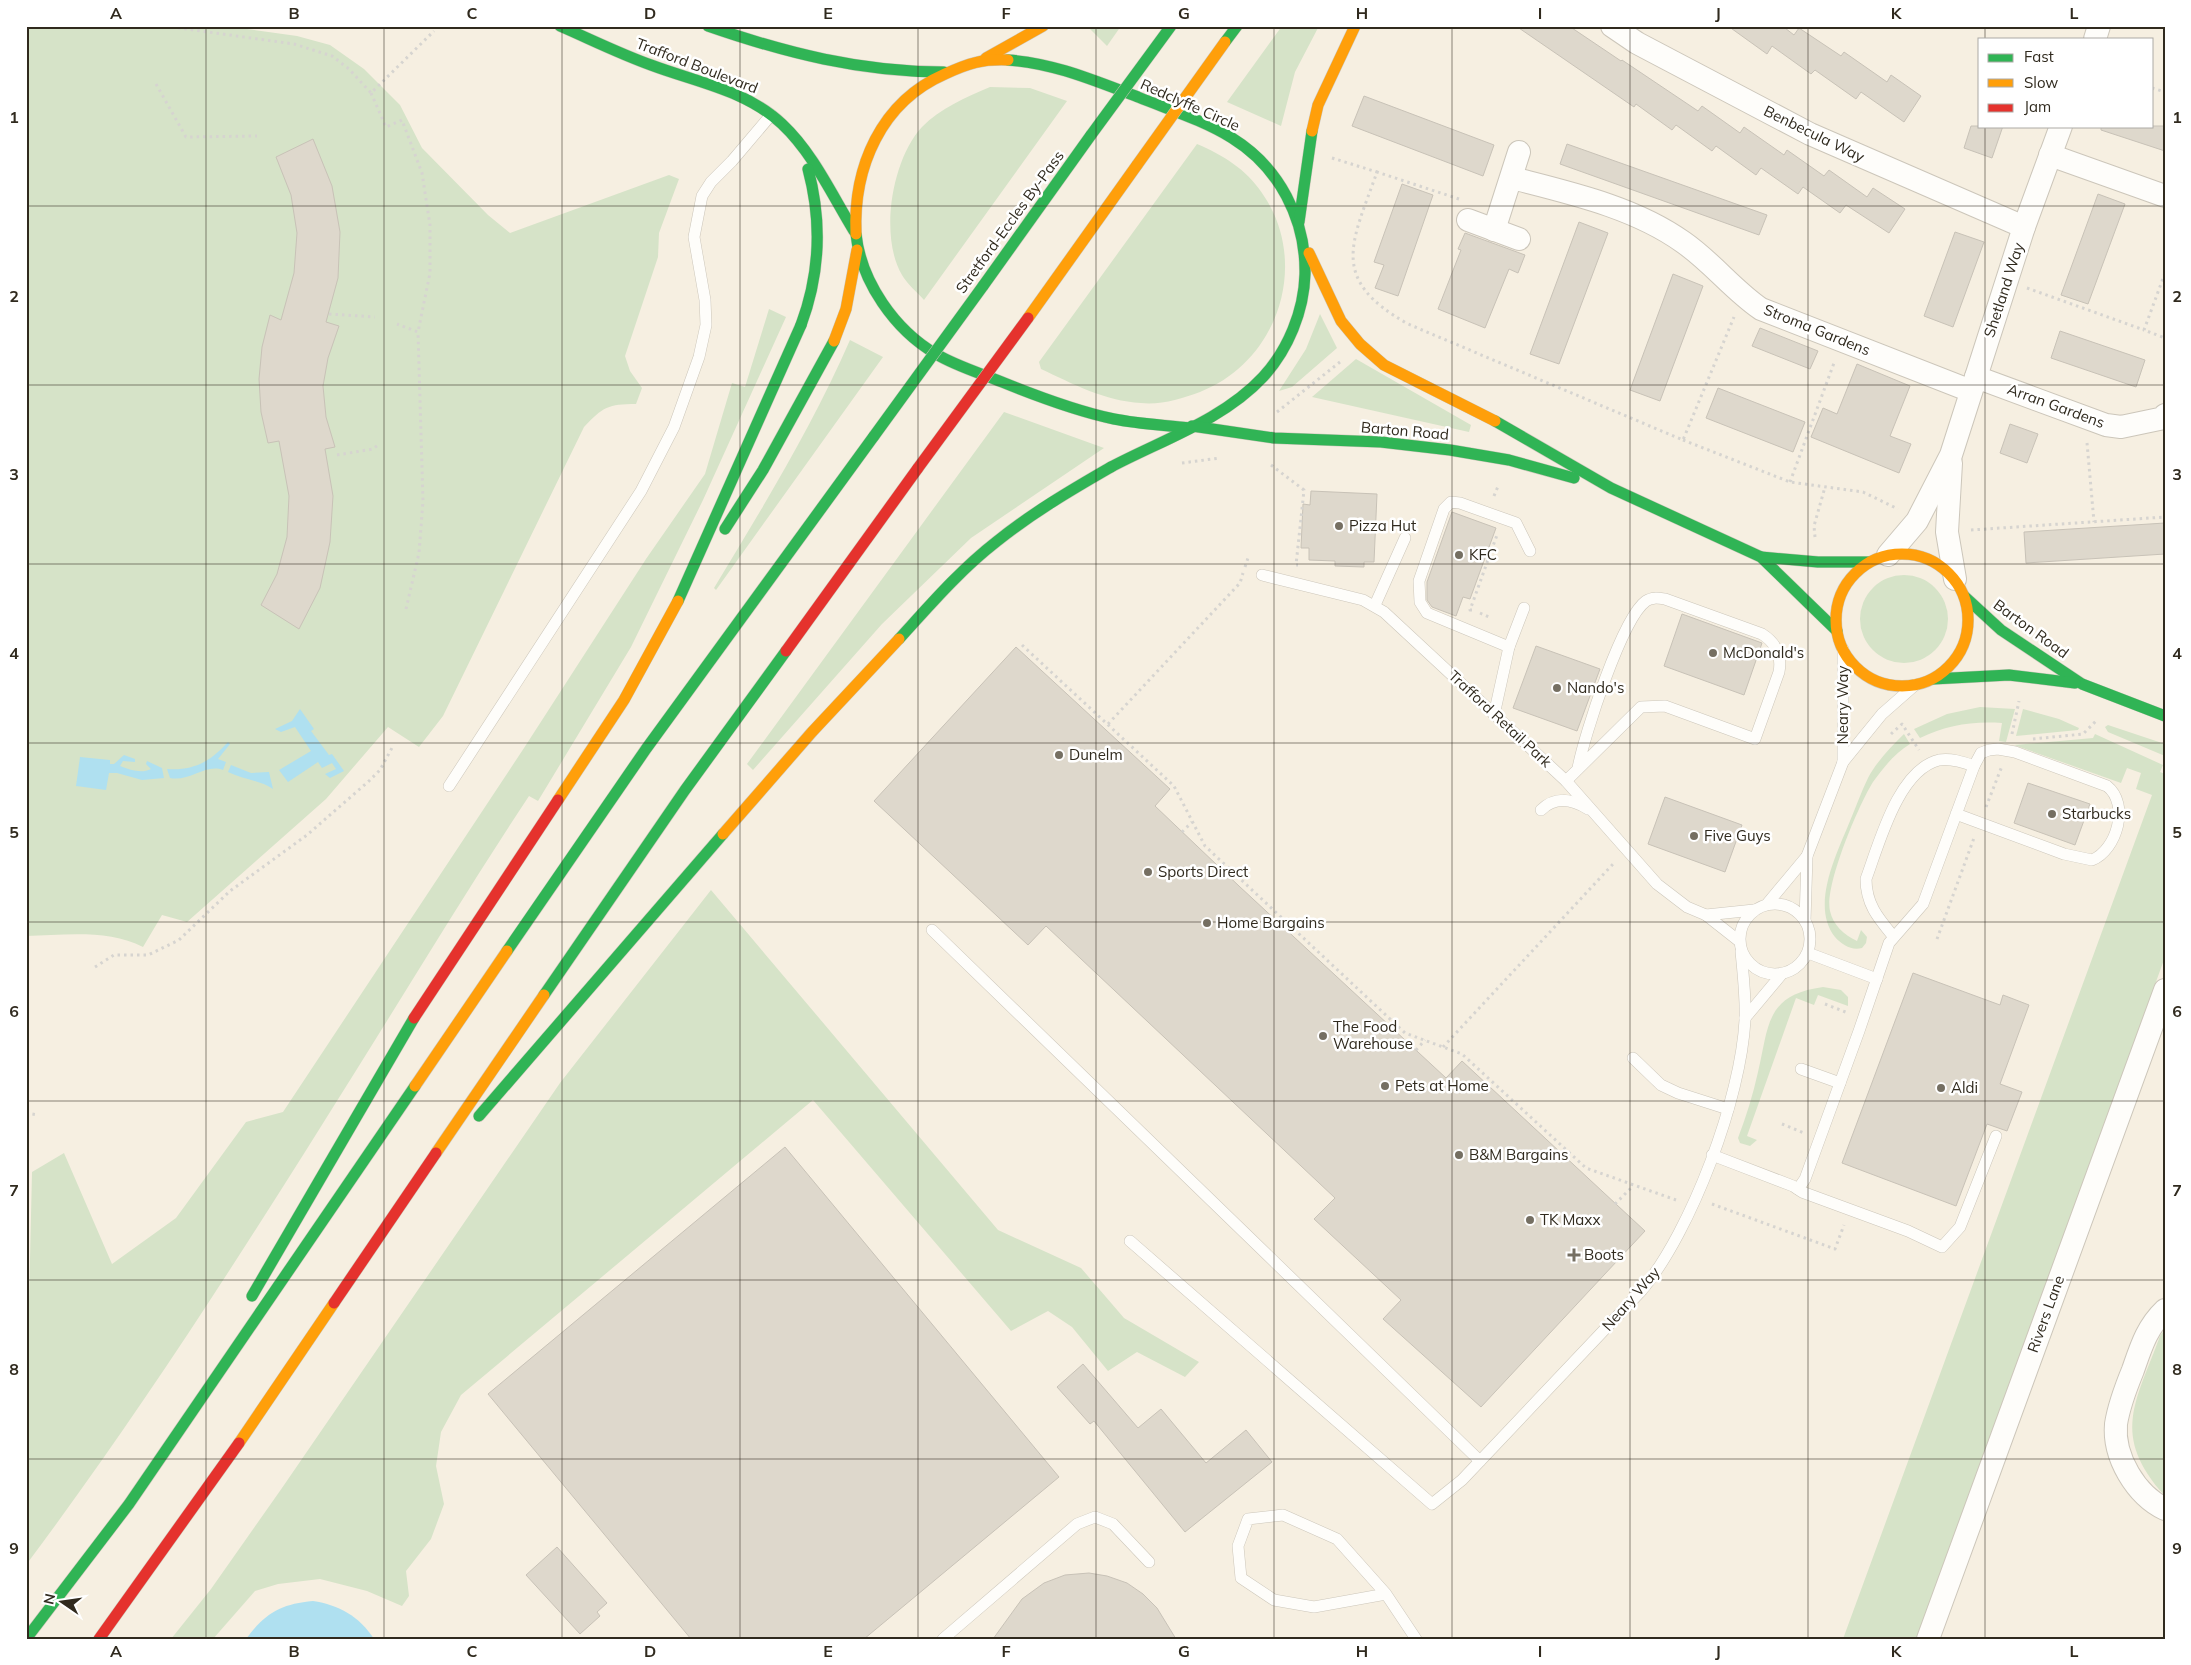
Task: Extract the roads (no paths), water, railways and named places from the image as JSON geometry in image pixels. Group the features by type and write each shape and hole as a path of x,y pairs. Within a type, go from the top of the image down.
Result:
{"main road":[{"name":"Trafford Boulevard","path":"560,26 647,64 734,93 771,114 798,141 854,231"},
{"path":"708,26 784,51 837,65 891,72 948,72"},
{"path":"985,59 1044,26"},
{"name":"Stretford-Eccles By-Pass","path":"129,1504 646,749 1171,26"},
{"path":"99,1639 250,1428 390,1219 685,790 1028,318 1236,26"},
{"path":"1299,222 1312,131 1318,106 1355,26"},
{"name":"Redclyffe Circle","path":"985,59 1024,60 1063,69 1229,136 1262,161 1290,201 1299,222 1305,243 1306,275 1302,307 1294,331 1281,355 1252,388 1230,406 1191,427 1116,420 1086,412 957,364 928,349 888,310 868,278 857,250 854,231 854,208 860,174 871,145 886,121 907,97 933,78 948,72 985,59"},
{"path":"246,1306 412,1022 624,700 680,597 801,325 814,284 817,244 814,196 811,178 798,141"},
{"name":"Barton Road","path":"1305,243 1316,273 1341,321 1368,353 1402,376 1476,410 1611,488 1760,557 1837,632"},
{"path":"680,597 764,470 834,340 846,309 857,250"},
{"path":"474,1122 812,732 943,591 995,543 1052,501 1111,467 1191,427"},
{"name":"Barton Road","path":"1191,427 1274,438 1381,442 1450,450 1509,460 1611,488"},
{"path":"1907,554 1925,557 1941,566 1959,588 1968,615 1967,634 1960,652 1948,667 1933,679 1915,685 1893,686 1873,679 1855,667 1842,649 1837,632 1836,611 1842,592 1853,575 1878,559 1907,554"},
{"name":"Barton Road","path":"1760,557 1818,562 1878,559"},
{"name":"Barton Road","path":"1959,588 2001,630 2082,684 2165,716"},
{"name":"Barton Road","path":"1933,679 2009,675 2082,684"},
{"path":"390,1219 461,1137"},
{"path":"26,1639 129,1504 220,1349"}],"street":[{"name":"Benbecula Way","path":"1612,26 1645,48 1810,134 2024,228"},
{"path":"2094,38 2099,26"},
{"name":"Shetland Way","path":"1878,559 1911,517 1951,455 2024,228 2060,128"},
{"path":"1494,230 1519,152"},
{"path":"2050,155 2165,196"},
{"name":"Stroma Gardens","path":"1512,178 1586,197 1640,218 1682,241 1703,258 1742,296 1761,309 1843,341 1974,384"},
{"path":"1465,210 1494,230 1519,239"},
{"name":"Arran Gardens","path":"1974,384 2106,425 2121,427 2164,418 2165,415"},
{"name":"Shetland Way","path":"1951,455 1959,588"},
{"name":"Rivers Lane","path":"1928,1639 2165,990"},
{"path":"2165,1310 2147,1331 2120,1405 2116,1426 2118,1446 2127,1473 2144,1496 2165,1509"}],"lane":[{"path":"449,786 641,491 674,427 699,357 706,326 705,300 694,237 702,196 711,182 732,161 771,114"},
{"path":"1509,647 1433,617 1422,608 1418,595 1419,581 1447,505 1455,502 1516,524 1530,551"},
{"path":"1375,605 1405,538"},
{"name":"Trafford Retail Park","path":"1262,575 1375,605 1566,781 1656,884 1687,907 1706,915 1740,946"},
{"path":"1566,781 1641,707 1665,706 1755,739 1779,672 1781,661 1774,645 1762,634 1665,599 1656,598 1642,605 1628,628 1597,699 1583,742 1578,768"},
{"path":"1494,715 1509,647 1524,608"},
{"name":"Neary Way","path":"1842,649 1843,762"},
{"name":"Neary Way","path":"1805,920 1807,856 1843,762 1882,714 1915,685"},
{"path":"1798,1188 1805,1178 1893,936 1923,904 1956,814 1974,766 1980,753 2009,746 2107,786 2113,791 2120,812 2111,843 2100,856 2092,860 2081,859 1956,814"},
{"path":"1893,936 1876,916 1869,904 1866,879 1894,806 1910,781 1929,764 1940,760 1952,760 1974,766"},
{"path":"1541,810 1550,803 1564,800 1594,812"},
{"name":"Neary Way","path":"1766,904 1807,856"},
{"path":"1778,903 1789,906 1805,920 1810,931 1808,953 1792,971 1781,975 1761,972 1753,967 1740,946 1741,930 1746,918 1754,910 1766,904 1778,903"},
{"path":"1706,915 1754,910"},
{"path":"932,930 1480,1461"},
{"name":"Neary Way","path":"1130,1241 1432,1504 1462,1480 1656,1273 1681,1230 1712,1155 1728,1109 1740,1063 1745,1018 1740,946"},
{"path":"1808,953 1877,979"},
{"path":"1745,1018 1781,975"},
{"path":"1633,1058 1662,1085 1678,1093 1728,1109"},
{"path":"1801,1069 1840,1083"},
{"path":"1712,1155 1908,1231 1942,1247 1960,1228 1996,1136"},
{"path":"1386,1594 1314,1607 1274,1600 1241,1578 1238,1546 1248,1519 1282,1515 1337,1539 1386,1594 1416,1639"},
{"path":"943,1639 1077,1524 1095,1517 1113,1524 1149,1562"}],"water":[{"path":"300,709 314,729 311,731 329,755 332,754 344,771 330,778 325,774 336,769 332,763 322,768 318,762 288,782 279,770 311,751 295,727 281,732 275,729 292,721"},
{"path":"228,742 230,744 218,759 226,762 223,770 217,768 210,769 177,779 170,778 167,769 186,768 201,763 215,755"},
{"path":"124,755 135,759 135,762 123,761 120,766 143,771 151,769 146,764 147,761 162,768 164,778 142,780 117,773 109,773 106,790 76,786 80,757 110,760 110,764 114,764"},
{"path":"231,765 251,773 269,772 273,789 228,772"},
{"path":"313,1601 331,1605 348,1613 362,1624 374,1639 246,1639 267,1616 275,1611 302,1602"}],"place":[{"name":"Pizza Hut","path":"1339,526"},
{"name":"KFC","path":"1459,555"},
{"name":"McDonald's","path":"1713,653"},
{"name":"Nando's","path":"1557,688"},
{"name":"Dunelm","path":"1059,755"},
{"name":"Starbucks","path":"2052,814"},
{"name":"Five Guys","path":"1694,836"},
{"name":"Sports Direct","path":"1148,872"},
{"name":"Home Bargains","path":"1207,923"},
{"name":"The Food Warehouse","path":"1323,1036"},
{"name":"Pets at Home","path":"1385,1086"},
{"name":"Aldi","path":"1941,1088"},
{"name":"B&M Bargains","path":"1459,1155"},
{"name":"TK Maxx","path":"1530,1220"},
{"name":"Boots","path":"1574,1255"}]}
